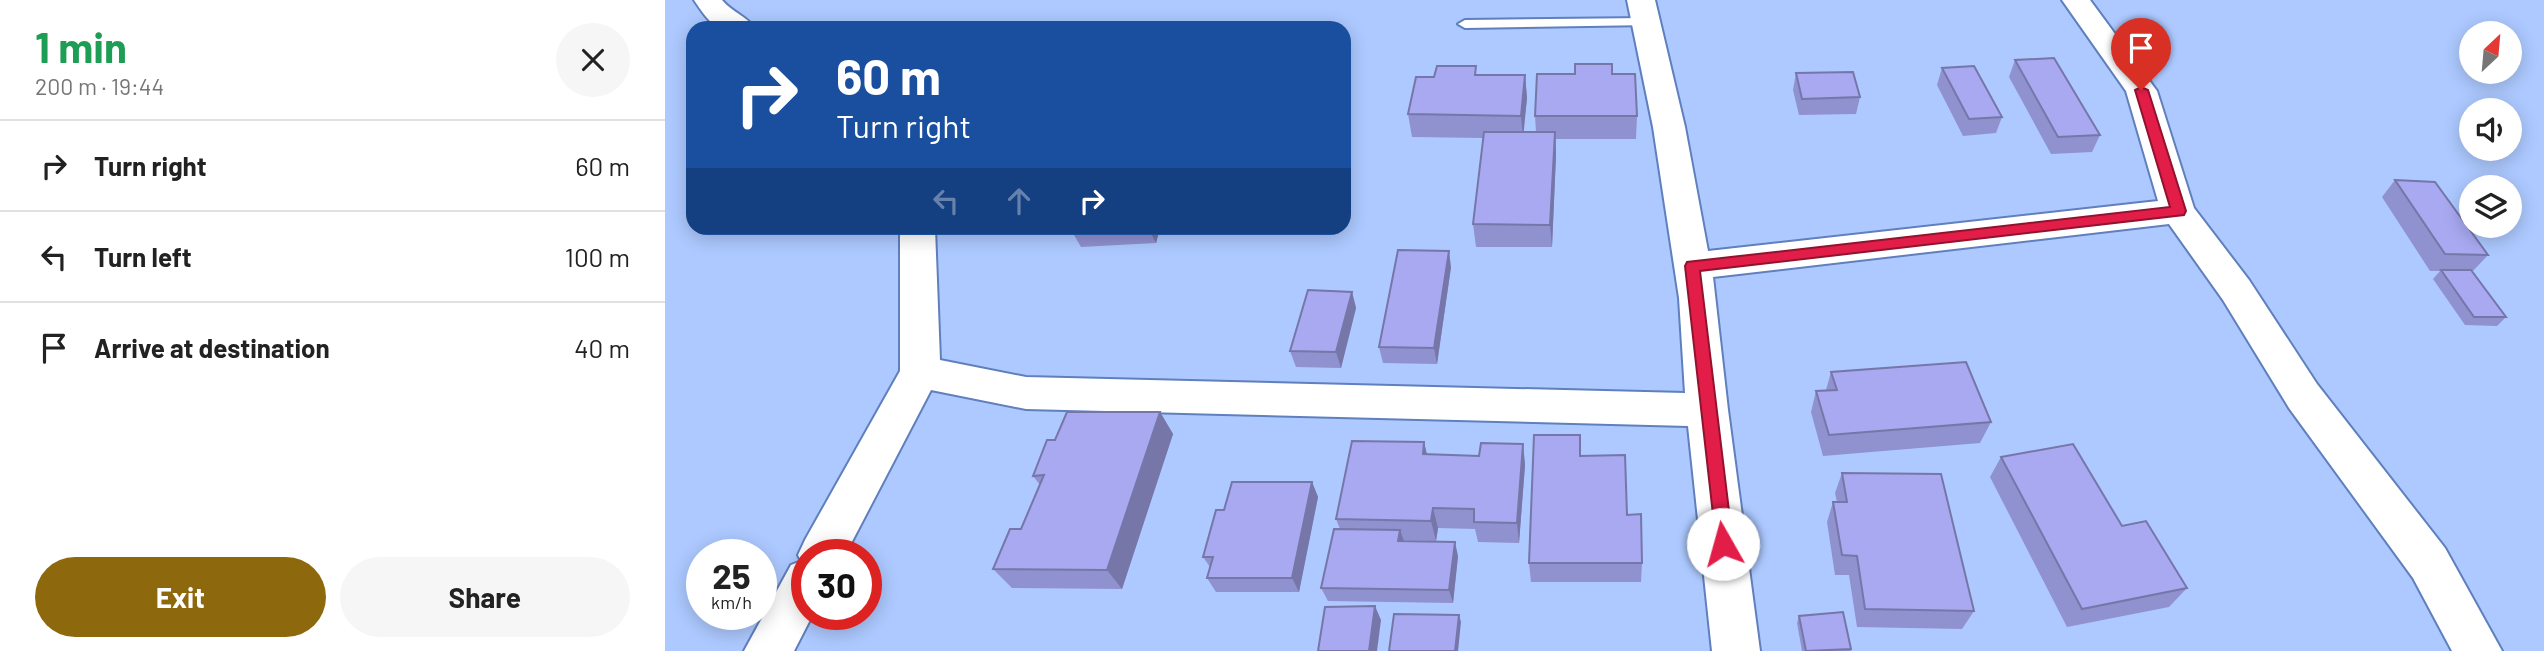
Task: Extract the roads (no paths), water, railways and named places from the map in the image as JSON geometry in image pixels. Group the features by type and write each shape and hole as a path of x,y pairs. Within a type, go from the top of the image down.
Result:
{"street":[{"path":"708,0 721,18 727,21"},
{"path":"2076,0 2141,90 2178,211 2236,290 2303,396 2429,563 2478,651"},
{"path":"1644,11 1669,127 1692,266 1736,651"},
{"path":"1692,266 2178,211"},
{"path":"830,539 920,372 917,235"},
{"path":"920,372 1026,393 1707,410"},
{"path":"768,651 791,609"}],"lane":[{"path":"1465,24 1644,11"}]}
